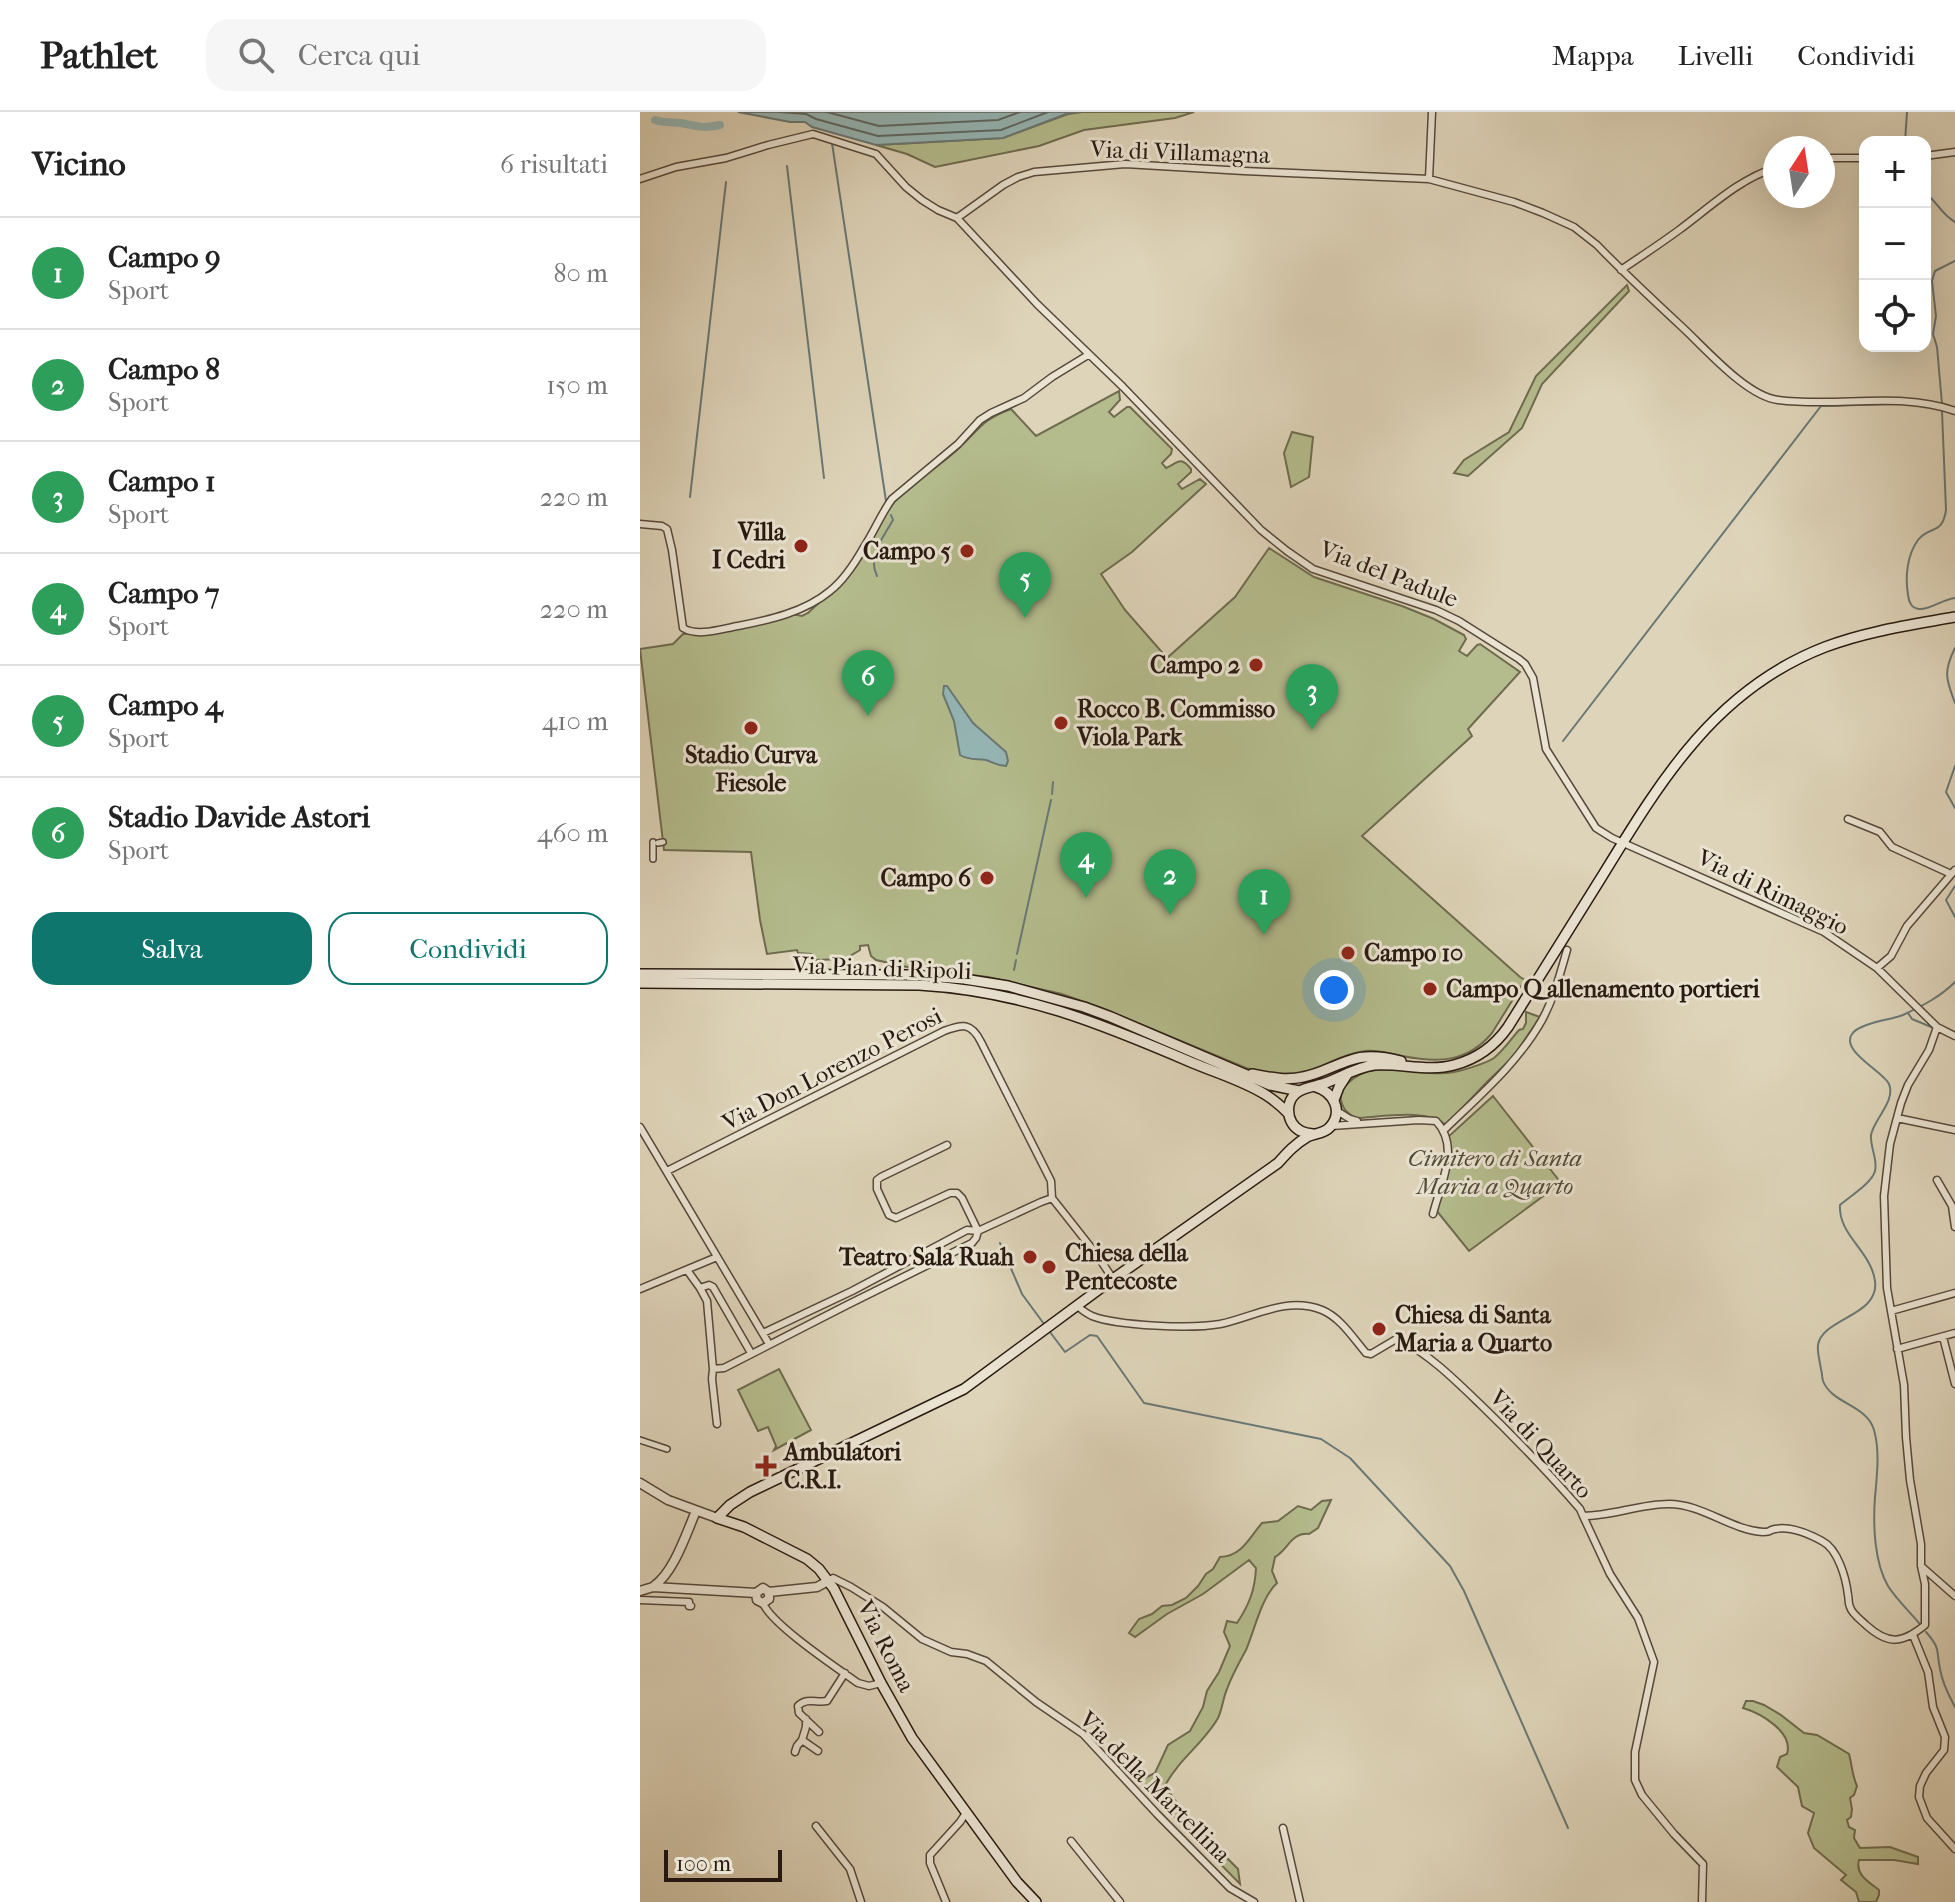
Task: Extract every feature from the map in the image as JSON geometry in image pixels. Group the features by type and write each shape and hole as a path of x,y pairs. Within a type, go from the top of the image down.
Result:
{"main road":[{"path":"1316,1087 1372,1066 1445,1067 1481,1054 1499,1039 1668,772 1719,716 1764,680 1811,654 1884,629 1955,617"},
{"name":"Via Pian di Ripoli","path":"640,974 915,975 1008,986 1071,1002 1274,1087 1299,1091"},
{"name":"Via Pian di Ripoli","path":"640,983 919,985 1007,996 1083,1017 1149,1044 1264,1094 1289,1114"},
{"name":"Via Pian di Ripoli","path":"1238,1071 1277,1079 1296,1078 1316,1074 1353,1059 1371,1057 1390,1058 1416,1066"},
{"path":"1335,1106 1327,1091 1307,1087 1291,1101 1289,1114 1295,1127 1305,1133 1321,1133 1331,1126 1339,1087 1348,1073"},
{"path":"1287,1153 1295,1127"},
{"path":"717,1518 750,1492 964,1389 1278,1163 1299,1142 1313,1134"},
{"name":"Via Roma","path":"717,1518 744,1527 807,1559 819,1569 841,1602 912,1738 1017,1882 1036,1902"}],"street":[{"path":"1429,179 1432,112"},
{"path":"640,179 676,167 726,158 813,134 876,154 922,200 957,218"},
{"path":"1931,155 1955,152"},
{"path":"1835,158 1859,158"},
{"name":"Via di Villamagna","path":"957,218 1018,177 1051,169 1125,164 1429,179 1514,202 1574,227 1597,245 1733,376 1774,400 1812,403 1916,401 1952,410"},
{"path":"1621,270 1763,172"},
{"name":"Via del Padule","path":"957,218 1037,304 1123,387 1261,530 1321,573 1436,610 1525,664 1533,678 1549,754 1596,828 1623,842"},
{"path":"640,524 667,529 683,628 687,631 710,631 792,612 830,592 864,548 892,499 958,444 980,420 1024,398 1088,355"},
{"path":"1848,819 1880,832 1892,847 1953,872 1907,926 1891,956 1877,968"},
{"path":"653,859 658,842"},
{"name":"Via di Rimaggio","path":"1623,842 1824,932 1877,968 1923,1015 1955,1036"},
{"path":"1444,1132 1516,1059 1547,1010 1567,950"},
{"name":"Via Don Lorenzo Perosi","path":"667,1171 961,1025 975,1031 981,1042 1047,1172 1052,1198"},
{"path":"1937,1027 1929,1050 1908,1085 1897,1118 1890,1144 1884,1196 1887,1288 1904,1385 1910,1480 1925,1584 1926,1622 1913,1635 1928,1672 1933,1707 1945,1737 1944,1750 1926,1773 1919,1797 1927,1818 1955,1849"},
{"path":"1335,1106 1352,1120 1373,1122"},
{"path":"1897,1118 1955,1130"},
{"path":"1331,1126 1436,1121 1444,1132 1449,1154 1433,1214"},
{"path":"640,1127 769,1344"},
{"path":"713,1369 724,1368 972,1243 978,1231 957,1193 950,1193 896,1218 889,1215 877,1189 877,1180 881,1177 947,1145"},
{"path":"1937,1180 1952,1206 1955,1227"},
{"path":"763,1333 852,1291 967,1230 978,1231 1052,1198 1113,1279"},
{"path":"640,1289 717,1257"},
{"path":"687,1270 708,1306 717,1424"},
{"path":"700,1288 713,1287 751,1353"},
{"path":"852,1291 856,1300"},
{"path":"1891,1311 1955,1293"},
{"name":"Via di Quarto","path":"1077,1305 1102,1319 1133,1324 1196,1326 1220,1324 1275,1307 1298,1306 1322,1310 1334,1317 1366,1353 1371,1354 1398,1338 1432,1359 1477,1401 1534,1457 1583,1516 1672,1504 1763,1532 1777,1528 1794,1530 1826,1542 1843,1575 1850,1609 1876,1634 1896,1641 1913,1635"},
{"path":"1897,1349 1955,1333"},
{"path":"1943,1337 1955,1384"},
{"path":"640,1440 667,1449"},
{"name":"Via Roma","path":"640,1483 668,1500 717,1518"},
{"path":"640,1591 660,1582 696,1511"},
{"path":"1583,1516 1610,1574 1638,1618 1654,1662 1635,1752 1635,1780 1642,1795 1703,1864 1702,1902"},
{"path":"1921,1566 1955,1596"},
{"name":"Via della Martellina","path":"828,1581 833,1578 851,1587 883,1607 922,1639 986,1661 1036,1702 1083,1734 1230,1888 1254,1902"},
{"path":"653,1587 756,1593 763,1588 769,1592 817,1587 828,1581"},
{"path":"763,1603 769,1599 769,1592"},
{"path":"756,1593 757,1600 781,1625 845,1673 863,1685 881,1683"},
{"path":"640,1600 689,1602 691,1606"},
{"path":"819,1732 799,1713 798,1706 802,1701 827,1701 845,1673"},
{"path":"795,1752 802,1740 806,1719"},
{"path":"802,1740 818,1751"},
{"path":"946,1902 930,1863 930,1855 966,1813"},
{"path":"816,1826 850,1869 861,1902"},
{"path":"1283,1828 1300,1902"},
{"path":"1071,1841 1120,1902"}],"green space":[{"path":"1194,112 1175,118 1084,130 1039,146 935,167 876,145 1003,138 1068,114"},
{"path":"1627,285 1629,291 1542,384 1522,428 1468,476 1454,473 1464,460 1509,432 1536,376"},
{"name":"Rocco B. Commisso Viola Park","path":"1119,391 1120,400 1109,412 1114,417 1130,407 1172,449 1162,463 1166,468 1179,461 1191,469 1178,484 1182,489 1200,479 1206,484 1132,552 1101,574 1125,610 1167,658 1235,597 1269,548 1314,577 1434,619 1464,635 1466,639 1459,651 1467,656 1480,644 1520,672 1468,729 1472,736 1362,836 1525,980 1492,1033 1472,1050 1440,1060 1365,1051 1305,1072 1271,1073 1246,1068 1062,994 988,977 916,969 876,960 871,956 868,945 860,946 860,950 845,959 815,960 811,954 798,953 797,950 767,954 751,852 664,850 640,649 673,644 683,634 808,613 856,567 885,514 898,498 987,422 1011,409 1036,436"},
{"path":"1292,432 1313,437 1309,477 1291,487 1284,453"},
{"path":"1526,1012 1540,1017 1513,1057 1446,1125 1416,1115 1356,1118 1343,1106 1341,1095 1347,1084 1358,1075 1370,1071 1454,1072 1491,1060 1523,1029"},
{"name":"Cimitero di Santa Maria a Quarto","path":"1493,1096 1561,1183 1469,1251 1436,1210 1449,1164 1448,1137"},
{"path":"779,1369 811,1430 774,1450 776,1446 768,1427 758,1431 738,1390"},
{"path":"1331,1500 1318,1528 1298,1536 1275,1557 1272,1571 1277,1583 1263,1605 1218,1718 1165,1786 1189,1820 1238,1869 1240,1884 1139,1781 1155,1773 1168,1745 1190,1731 1230,1646 1224,1632 1227,1621 1237,1623 1245,1610 1253,1590 1256,1568 1249,1560 1203,1594 1135,1637 1129,1633 1139,1619 1162,1606 1186,1598 1220,1557 1240,1550 1262,1523 1278,1521 1298,1506 1311,1510 1322,1501"},
{"path":"1746,1701 1764,1705 1804,1733 1817,1735 1849,1754 1857,1786 1850,1798 1851,1817 1847,1820 1849,1827 1855,1830 1854,1838 1860,1848 1890,1847 1918,1857 1918,1864 1859,1860 1861,1874 1879,1890 1876,1902 1859,1902 1856,1892 1841,1880 1846,1875 1814,1848 1808,1833 1814,1813 1802,1806 1798,1787 1777,1767 1780,1757 1787,1754 1785,1738 1766,1719 1743,1708"}],"water":[{"path":"738,112 1078,112 1003,138 876,145 812,127 805,122"},
{"path":"944,686 973,723 1006,752 1006,766 960,755 954,721 943,694"}],"waterway":[{"path":"1905,136 1907,112"},
{"path":"655,120 700,127 720,125"},
{"path":"832,143 886,501"},
{"path":"787,166 824,478"},
{"path":"690,497 726,182"},
{"path":"1931,199 1955,222"},
{"path":"1942,404 1933,334 1936,316 1932,281 1935,271 1955,261"},
{"path":"1563,741 1821,406 1893,404"},
{"path":"1942,411 1946,510 1942,524 1922,535 1914,546 1908,566 1907,588 1911,604 1919,609 1955,598"},
{"path":"877,576 875,554 893,520 891,515"},
{"path":"1955,648 1947,676 1955,703"},
{"path":"1955,766 1946,792 1955,808"},
{"path":"1052,794 1053,782"},
{"path":"1017,954 1051,800"},
{"path":"1955,886 1946,900 1955,917"},
{"path":"1014,970 1016,960"},
{"path":"1919,1623 1892,1591 1883,1576 1877,1554 1874,1430 1864,1415 1827,1389 1818,1345 1829,1329 1860,1310 1874,1293 1872,1270 1844,1225 1840,1205 1873,1176 1876,1162 1871,1135 1890,1097 1890,1090 1885,1079 1852,1047 1852,1034 1861,1027 1917,1008 1955,982"},
{"path":"1908,1013 1912,1019 1936,1029"},
{"path":"1000,1243 1022,1294 1044,1324"},
{"path":"1050,1332 1065,1352 1090,1335 1097,1336 1144,1403 1321,1439 1350,1458 1450,1566 1464,1591 1568,1828"},
{"path":"1926,1632 1936,1646 1942,1679 1955,1707"}],"place":[{"name":"Villa I Cedri","path":"801,546"},
{"name":"Campo 5","path":"967,551"},
{"name":"Campo 4","path":"1025,618"},
{"name":"Campo 2","path":"1256,665"},
{"name":"Stadio Davide Astori","path":"868,716"},
{"name":"Rocco B. Commisso Viola Park","path":"1061,723"},
{"name":"Stadio Curva Fiesole","path":"751,728"},
{"name":"Campo 1","path":"1312,730"},
{"name":"Campo 6","path":"987,878"},
{"name":"Campo 7","path":"1086,898"},
{"name":"Campo 8","path":"1170,915"},
{"name":"Campo 9","path":"1264,935"},
{"name":"Campo 10","path":"1348,953"},
{"name":"Campo Q allenamento portieri","path":"1430,989"},
{"name":"Teatro Sala Ruah","path":"1030,1257"},
{"name":"Chiesa della Pentecoste","path":"1049,1267"},
{"name":"Chiesa di Santa Maria a Quarto","path":"1379,1329"},
{"name":"Ambulatori C.R.I.","path":"766,1466"}]}
